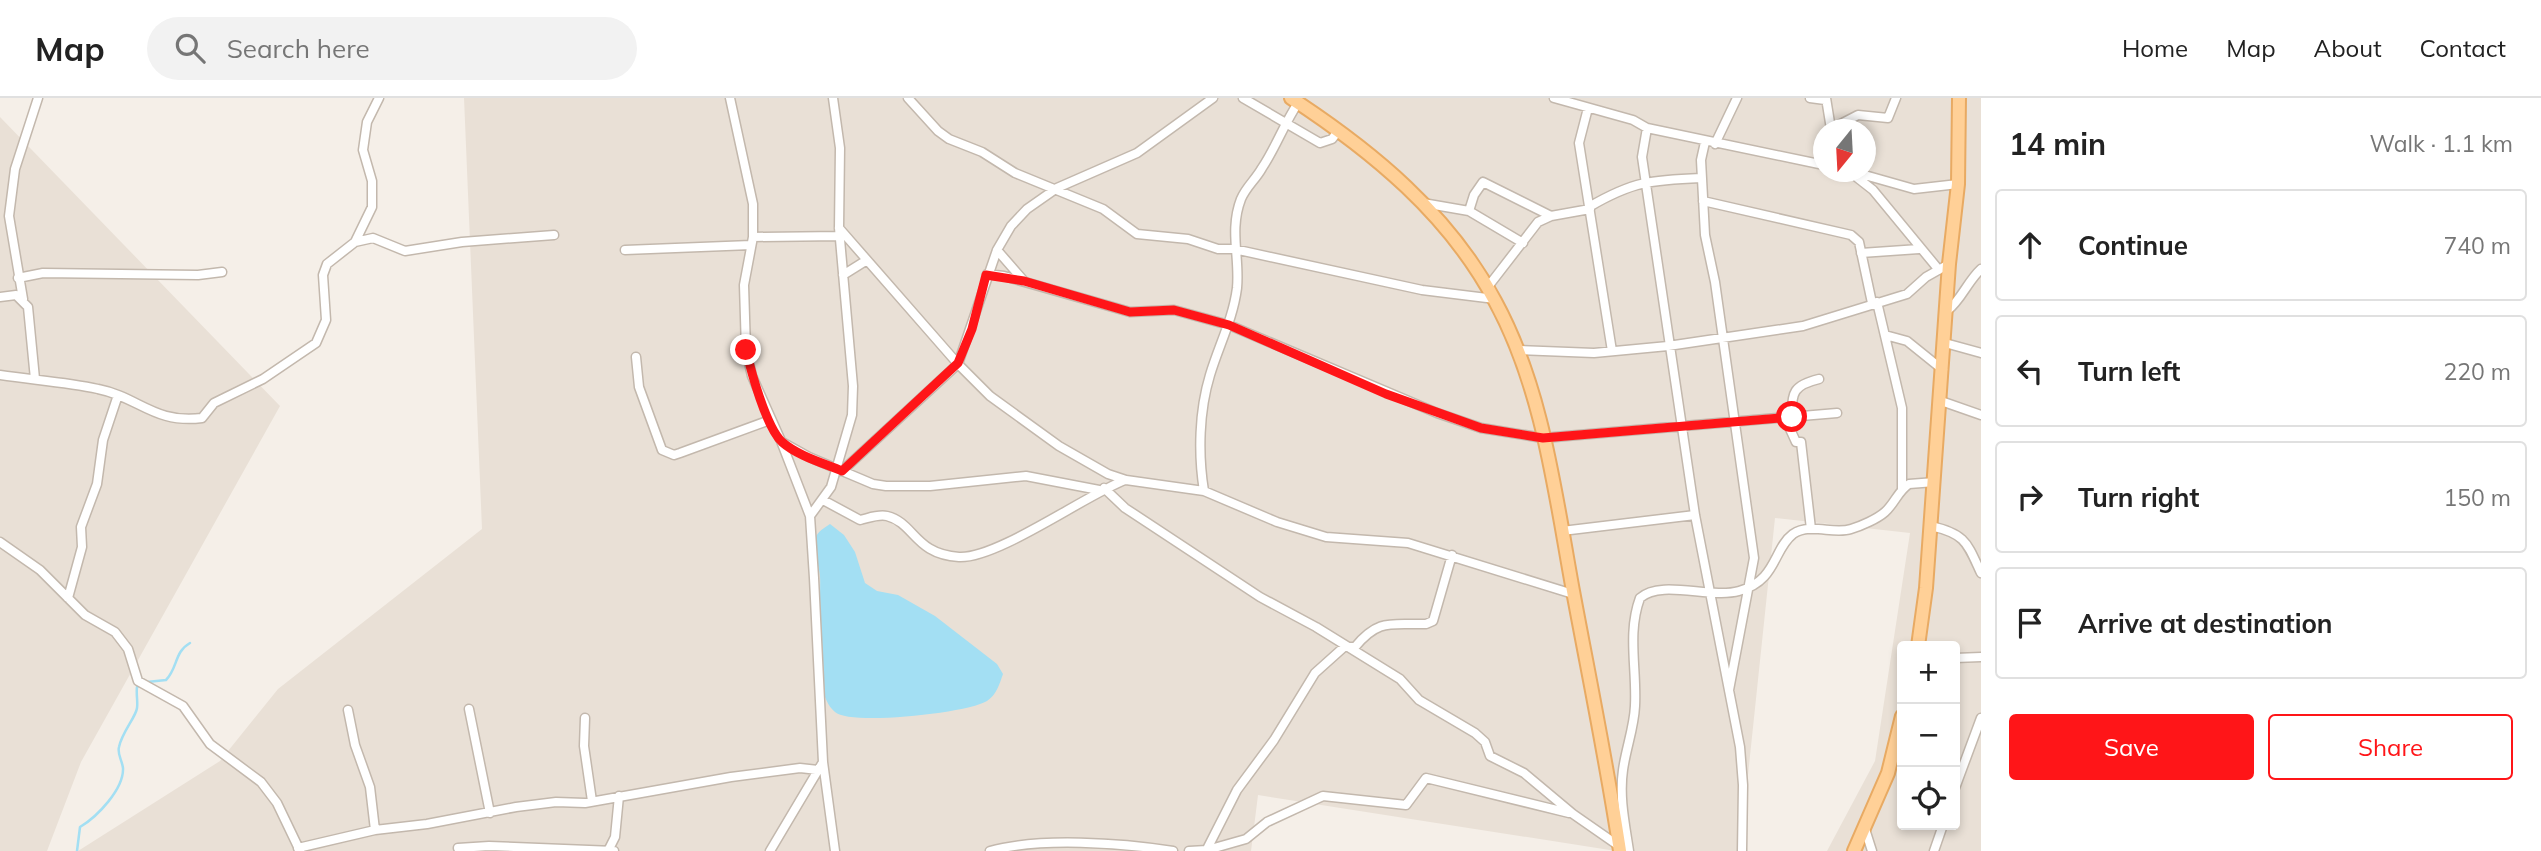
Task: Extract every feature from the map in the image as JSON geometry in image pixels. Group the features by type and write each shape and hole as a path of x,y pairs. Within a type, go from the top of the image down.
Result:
{"main road":[{"path":"1919,641 1935,482 1945,343 1947,311 1944,267 1958,184 1959,98"},
{"path":"1295,100 1374,156 1423,203 1491,293 1519,350 1534,396 1543,438 1623,849"},
{"path":"1854,851 1888,773 1897,736"}],"street":[{"path":"34,379 28,307 23,299 18,278 9,216 15,169 38,98"},
{"path":"355,242 372,207 372,181 363,150 367,122 379,98"},
{"path":"730,98 752,204 752,241 744,285 746,350 752,376 782,441 810,516 821,766 835,851"},
{"path":"810,516 831,487 838,469 838,454 852,415 853,386 839,232 840,148 833,98"},
{"path":"908,98 938,131 949,139 982,152 1016,173 1103,209 1137,234 1176,237 1218,249 1234,249 1422,290 1491,293 1538,222 1551,216 1590,208 1620,189 1646,180 1701,178"},
{"path":"838,469 958,363 972,329 986,275 997,250 1011,226 1027,209 1057,188 1137,153 1213,98"},
{"path":"1243,98 1320,143 1332,139 1339,130"},
{"path":"1554,98 1633,120 1647,128 1813,163"},
{"path":"1597,98 1579,143 1612,351"},
{"path":"1715,144 1737,98"},
{"path":"1810,98 1826,99 1831,130 1858,115 1888,118 1896,98"},
{"path":"1204,491 1201,439 1204,408 1210,376 1229,325 1237,285 1234,249 1242,196 1262,168 1295,100"},
{"path":"1647,128 1642,142 1668,346 1695,515 1742,772 1742,851"},
{"path":"1705,142 1701,178 1705,234 1723,337 1753,550 1750,587 1728,693"},
{"path":"1876,179 1914,189 1958,184"},
{"path":"1469,211 1474,195 1483,182 1551,216"},
{"path":"1519,350 1612,351 1668,346 1802,326 1913,292 1918,284 1944,267 1919,249 1873,190 1864,182"},
{"path":"1703,201 1851,235 1859,242 1902,408 1902,489"},
{"path":"1423,203 1469,211 1523,243"},
{"path":"625,250 839,232"},
{"path":"839,232 990,396 1059,446 1108,474 1126,480 1204,491 1277,522 1326,537 1408,543 1573,594"},
{"path":"0,375 118,395 133,405 183,420 202,418 214,403 263,379 316,343 326,320 323,275 327,264 355,242 373,238 405,251 462,242 520,238 536,233 554,234"},
{"path":"1861,253 1919,249"},
{"path":"997,250 1024,281"},
{"path":"843,275 867,260"},
{"path":"1947,311 1958,302 1970,281 1981,269"},
{"path":"18,278 43,274 198,275 222,272"},
{"path":"986,275 1024,281 1130,312 1174,310 1229,325 1437,413 1481,428 1543,438 1837,413"},
{"path":"0,297 16,295 23,299"},
{"path":"1885,335 1907,341 1943,370"},
{"path":"1945,343 1981,353"},
{"path":"636,356 639,387 662,450 667,453 680,453 770,420"},
{"path":"1811,529 1801,442 1796,442 1789,418 1794,392 1801,383 1819,379"},
{"path":"68,598 82,547 81,527 97,484 103,440 118,395"},
{"path":"1941,401 1981,415"},
{"path":"782,441 813,459 886,486 930,486 1026,476 1102,489 1125,508 1259,597 1316,626 1344,647 1400,679 1419,700 1475,733 1485,742 1490,756 1524,773 1573,814 1623,849"},
{"path":"791,468 800,460 838,454"},
{"path":"823,500 860,520 878,516 897,520 916,540 935,553 963,557 1013,540 1102,489 1126,480"},
{"path":"1623,849 1623,770 1635,709 1636,657 1632,640 1640,598 1654,589 1709,594 1738,592 1750,587 1772,570 1791,536 1811,529 1851,529 1885,512 1909,484 1935,482"},
{"path":"1562,531 1695,515"},
{"path":"1931,526 1958,534 1966,542 1981,573"},
{"path":"0,542 40,570 85,615 122,639 138,681 183,706 210,744 261,782 277,803 299,849 375,830 556,802 592,801 821,766"},
{"path":"1207,850 1237,790 1275,740 1315,673 1344,647 1355,647 1365,633 1382,623 1433,621 1451,555"},
{"path":"1960,659 1981,657"},
{"path":"469,709 490,813"},
{"path":"348,710 355,745 370,787 375,830"},
{"path":"585,718 584,746 592,801"},
{"path":"1960,778 1978,742 1981,718"},
{"path":"770,851 821,766"},
{"path":"1189,851 1207,850 1246,839 1267,822 1323,796 1406,805 1426,778 1573,814"},
{"path":"458,848 489,846 559,851 612,850 619,816 618,796"},
{"path":"1865,829 1872,851"},
{"path":"1934,851 1941,830"},
{"path":"990,851 1033,844 1140,846 1173,851"}],"shaded area":[{"path":"464,98 1981,98 1981,851 1827,851 1875,761 1910,533 1775,518 1740,851 1616,851 1258,795 1251,851 78,851 220,761 278,689 482,529"},
{"path":"0,117 280,406 81,762 47,851 0,851"}],"water":[{"path":"830,524 844,535 855,552 865,583 877,591 898,595 935,616 997,664 1003,674 997,689 987,701 957,710 885,718 845,716 835,712 827,701 819,667 820,576 814,548 818,534"}],"waterway":[{"path":"147,682 166,680 181,651 190,643"},
{"path":"77,851 80,827 94,817 119,785 123,768 119,747 136,712 137,687 141,684"}],"route":[{"path":"746,350 752,376 782,441 809,457 842,471 873,439 958,363 972,329 986,275 1024,281 1037,287 1130,312 1144,314 1174,310 1229,325 1386,394 1481,428 1543,438 1792,417"}]}
